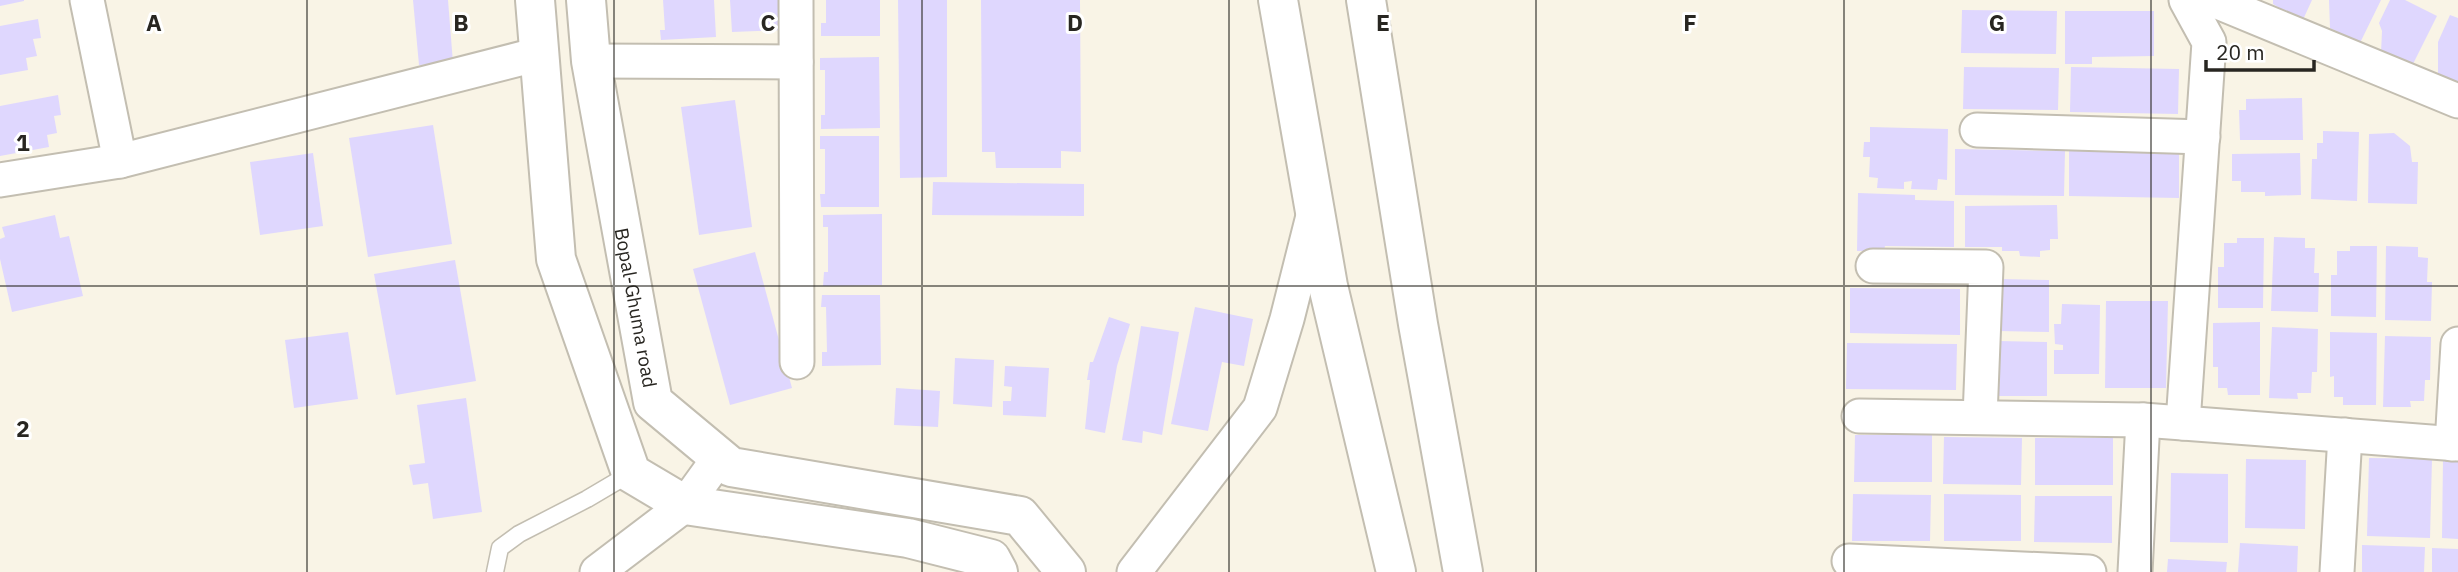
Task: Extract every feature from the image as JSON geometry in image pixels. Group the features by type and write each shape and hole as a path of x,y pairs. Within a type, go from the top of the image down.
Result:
{"street":[{"path":"86,0 120,161"},
{"path":"535,0 556,259 631,472 685,505 908,538 990,559 998,572"},
{"name":"Bopal-Ghuma road","path":"586,0 590,61 653,402 731,467 1020,516 1066,572"},
{"path":"796,0 797,362"},
{"path":"1278,0 1331,299 1396,572"},
{"path":"1366,0 1463,572"},
{"path":"2183,423 2209,42 2186,0"},
{"path":"2213,0 2458,101"},
{"path":"0,180 120,161 539,54"},
{"path":"590,61 796,62"},
{"path":"1977,130 2203,136"},
{"path":"1134,572 1260,408 1287,319 1314,212"},
{"path":"1873,266 1986,268 1980,418"},
{"path":"1859,416 2143,420 2455,444 2458,344"},
{"path":"2135,572 2143,420"},
{"path":"2337,572 2345,435"},
{"path":"597,572 685,505 719,458"},
{"path":"1849,561 2089,572"}],"lane":[{"path":"495,572 500,548 519,534 587,499 631,472"}],"building":[{"path":"0,0 24,0 24,1 0,6"},
{"path":"413,0 448,0 453,63 419,65"},
{"path":"663,0 714,0 716,37 661,40 660,30 665,30"},
{"path":"730,0 783,0 785,30 732,32"},
{"path":"826,0 880,0 880,36 821,36 821,23 826,23"},
{"path":"898,0 947,0 947,177 900,178"},
{"path":"981,0 1080,0 1081,152 1061,151 1061,168 996,168 995,152 982,152"},
{"path":"2273,0 2312,0 2301,24 2276,11 2278,7 2273,4"},
{"path":"2329,0 2381,0 2358,47 2334,35 2336,31 2330,28"},
{"path":"2390,0 2405,0 2437,16 2409,72 2381,53 2382,31 2379,23"},
{"path":"1962,10 2057,11 2056,54 1961,53"},
{"path":"2065,11 2154,11 2154,56 2092,57 2092,64 2065,64"},
{"path":"2450,15 2458,18 2458,88 2442,80 2444,76 2438,73 2438,42"},
{"path":"38,19 41,38 33,39 37,56 26,58 28,70 0,75 0,26"},
{"path":"879,57 880,128 821,129 821,115 825,115 825,70 820,70 820,58"},
{"path":"1964,67 2059,68 2058,110 1963,109"},
{"path":"2071,67 2179,69 2178,114 2070,112"},
{"path":"58,95 61,115 54,116 57,133 47,135 49,147 0,156 0,106"},
{"path":"2302,98 2303,140 2240,140 2239,110 2246,110 2246,99"},
{"path":"735,100 752,227 699,235 681,107"},
{"path":"433,125 452,244 368,257 349,138"},
{"path":"1870,127 1948,129 1947,180 1938,179 1937,190 1911,189 1912,181 1904,182 1904,189 1877,188 1878,178 1869,177 1870,157 1863,157 1864,142 1870,142"},
{"path":"2323,131 2359,132 2357,201 2311,199 2312,159 2317,159 2317,143 2323,143"},
{"path":"2394,133 2410,146 2412,162 2418,162 2417,204 2368,203 2369,134"},
{"path":"820,136 879,136 879,207 821,207 820,194 825,194 825,149 820,149"},
{"path":"1955,149 2065,151 2064,196 1955,195"},
{"path":"2069,150 2179,152 2179,198 2069,196"},
{"path":"313,153 323,226 260,235 250,162"},
{"path":"2300,153 2301,195 2265,196 2265,192 2241,192 2241,181 2232,181 2232,154"},
{"path":"933,182 1084,184 1084,216 932,215"},
{"path":"1858,193 1915,195 1915,200 1954,201 1954,247 1885,246 1884,251 1857,251"},
{"path":"2057,205 2058,239 2050,239 2050,250 2040,251 2040,257 2020,256 2019,251 2002,251 2002,247 1965,247 1965,206"},
{"path":"882,214 882,285 823,286 824,272 828,272 828,227 823,227 823,215"},
{"path":"55,215 60,238 69,236 83,296 12,312 0,259 0,239 5,237 2,227"},
{"path":"2274,237 2305,238 2305,248 2315,248 2314,273 2319,273 2318,312 2271,311"},
{"path":"2237,238 2264,238 2263,308 2218,308 2218,267 2224,267 2224,243 2237,243"},
{"path":"2350,246 2377,246 2376,317 2331,316 2331,275 2337,275 2337,251 2350,251"},
{"path":"2386,246 2418,247 2418,257 2428,258 2427,282 2432,282 2431,321 2385,320"},
{"path":"755,252 792,388 730,405 693,269"},
{"path":"455,260 476,381 396,395 374,274"},
{"path":"2000,279 2049,280 2049,332 1999,331"},
{"path":"1850,288 1960,289 1960,335 1850,333"},
{"path":"822,295 880,295 881,365 822,366 822,352 827,352 826,307 821,307"},
{"path":"2106,301 2168,301 2166,388 2105,388"},
{"path":"2062,304 2100,305 2099,374 2054,374 2054,350 2063,350 2063,345 2055,344 2054,324 2061,324"},
{"path":"1195,307 1253,319 1244,366 1222,362 1208,431 1171,424"},
{"path":"1109,317 1130,324 1117,366 1105,433 1085,429 1090,362 1093,362"},
{"path":"2260,322 2260,395 2228,395 2227,388 2218,388 2218,367 2213,367 2213,323"},
{"path":"1141,326 1179,332 1162,435 1143,431 1142,443 1122,440"},
{"path":"2272,327 2318,329 2317,372 2312,372 2311,393 2297,393 2298,399 2269,398"},
{"path":"348,332 358,399 294,408 285,340"},
{"path":"2330,332 2377,333 2376,405 2343,405 2343,397 2334,397 2334,376 2330,377"},
{"path":"2385,336 2431,337 2430,380 2425,380 2424,401 2410,401 2411,407 2383,407"},
{"path":"1998,341 2047,342 2047,396 1997,396"},
{"path":"1847,343 1957,344 1956,390 1846,389"},
{"path":"955,358 994,360 992,407 953,404"},
{"path":"1005,366 1049,368 1046,417 1003,415 1003,401 1011,401 1012,387 1004,386"},
{"path":"896,388 940,391 938,427 894,425"},
{"path":"466,398 482,512 433,519 428,483 413,485 409,465 425,463 417,405"},
{"path":"1855,435 1932,435 1932,482 1854,482"},
{"path":"1944,437 2022,438 2021,485 1943,484"},
{"path":"2035,438 2113,438 2113,485 2035,485"},
{"path":"2369,458 2432,459 2430,538 2367,536"},
{"path":"2246,459 2306,460 2305,529 2245,528"},
{"path":"2443,460 2458,460 2458,539 2442,538"},
{"path":"2171,473 2228,474 2228,543 2170,542"},
{"path":"1853,494 1931,495 1930,541 1852,541"},
{"path":"1944,494 2021,495 2021,541 1944,541"},
{"path":"2035,496 2112,496 2112,543 2034,542"},
{"path":"2240,543 2298,546 2297,572 2238,572"},
{"path":"2362,545 2425,547 2424,572 2362,572"},
{"path":"2432,548 2458,549 2458,572 2432,572"},
{"path":"2168,559 2227,562 2226,572 2167,572"}]}
